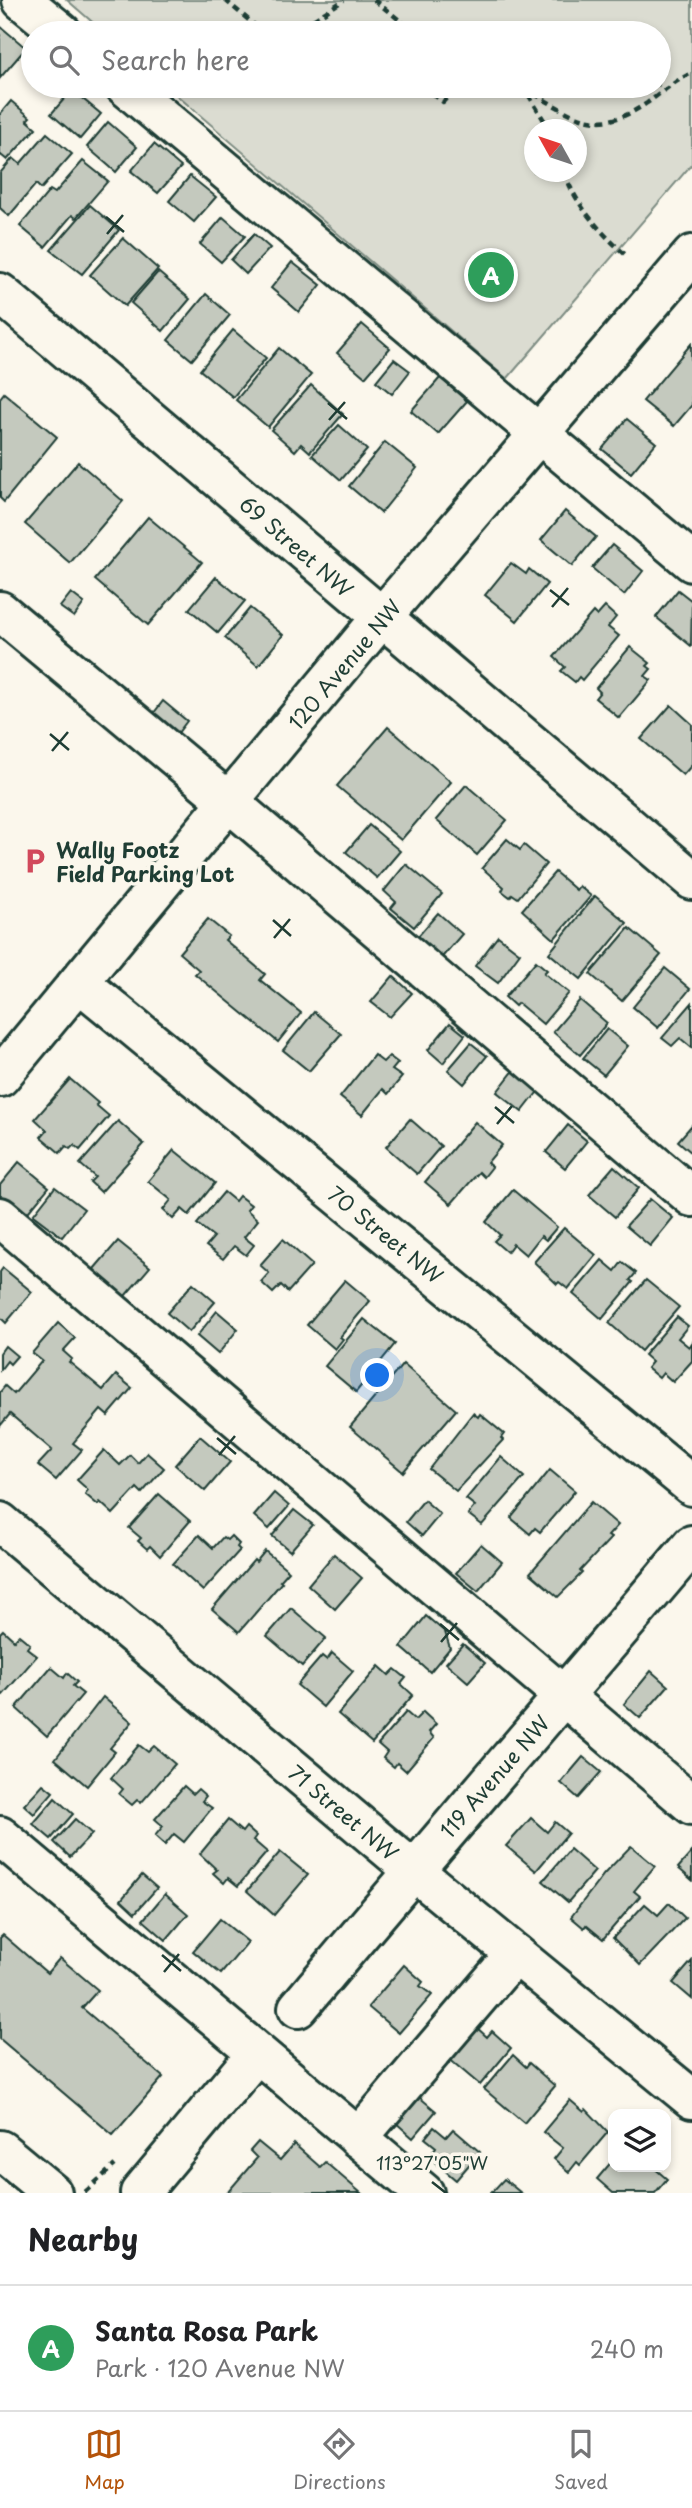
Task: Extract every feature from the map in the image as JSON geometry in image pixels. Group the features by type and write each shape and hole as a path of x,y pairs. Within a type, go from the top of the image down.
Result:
{"street":[{"path":"22,0 47,21"},
{"path":"139,98 692,562"},
{"name":"120 Avenue NW","path":"0,1077 382,618 692,256"},
{"name":"69 Street NW","path":"0,292 692,880"},
{"path":"0,611 229,802 692,1197"},
{"name":"70 Street NW","path":"79,982 692,1486"},
{"path":"0,1217 692,1805"},
{"name":"71 Street NW","path":"0,1522 413,1870 692,2099"},
{"name":"119 Avenue NW","path":"298,2008 692,1545"},
{"path":"0,1836 424,2193"},
{"path":"358,2138 515,1954"},
{"path":"140,2193 257,2054"},
{"path":"0,2150 52,2193"}],"path":[{"path":"225,0 250,21"},
{"path":"312,21 344,0"},
{"path":"374,0 401,21"},
{"path":"671,87 692,73"},
{"path":"529,98 543,119"},
{"path":"543,98 580,118 594,122 626,117 654,98"},
{"path":"568,182 586,215 628,257"}],"shaded area":[{"path":"67,0 692,0 692,164 507,379 180,98 671,98 671,21 91,21"}],"building":[{"path":"0,26 21,44 21,54 0,78"},
{"path":"65,98 82,98 101,114 80,139 51,114"},
{"path":"11,101 30,117 27,120 36,128 7,160 0,156 0,114"},
{"path":"108,122 137,147 116,172 87,147"},
{"path":"47,133 72,154 41,189 36,184 9,216 0,208 0,173 13,158 20,164"},
{"path":"154,144 181,167 158,193 131,171"},
{"path":"83,161 108,181 76,218 72,215 45,247 20,226 50,190 55,193"},
{"path":"190,176 216,197 194,222 169,201"},
{"path":"90,205 119,230 82,274 51,250"},
{"path":"223,217 245,236 221,262 200,244"},
{"path":"254,234 270,248 246,274 231,260"},
{"path":"123,238 158,269 125,306 90,275"},
{"path":"292,262 321,285 299,312 271,288"},
{"path":"158,272 190,299 163,331 131,303"},
{"path":"206,294 230,315 192,360 168,340"},
{"path":"362,324 390,348 365,377 337,353"},
{"path":"233,330 266,358 233,397 200,370"},
{"path":"691,344 692,405 674,426 643,401"},
{"path":"279,348 311,375 268,427 236,400"},
{"path":"394,359 410,371 392,394 376,381"},
{"path":"440,378 467,401 438,434 411,411"},
{"path":"311,385 343,414 310,452 301,444 295,451 271,430"},
{"path":"4,393 57,437 4,502 0,498 0,398"},
{"path":"627,419 656,443 631,473 602,449"},
{"path":"339,425 367,450 341,480 312,455"},
{"path":"385,442 417,468 381,513 349,486"},
{"path":"78,462 123,501 70,563 25,524"},
{"path":"565,511 596,537 572,566 541,540"},
{"path":"148,517 202,562 148,625 95,580"},
{"path":"612,545 643,571 624,595 592,568"},
{"path":"511,563 526,574 529,569 547,584 517,621 485,595"},
{"path":"216,577 245,601 218,633 189,609"},
{"path":"678,590 692,601 691,646 656,617"},
{"path":"71,593 84,603 74,617 60,607"},
{"path":"605,607 616,617 608,627 619,636 582,680 579,677 575,682 561,671 565,667 554,657 593,612 597,616"},
{"path":"250,608 283,635 258,666 225,638"},
{"path":"630,647 650,663 647,666 651,669 645,676 651,680 619,718 595,698 600,692 596,688"},
{"path":"163,701 187,721 174,738 150,718"},
{"path":"671,705 692,724 692,765 683,775 641,739"},
{"path":"388,727 451,782 401,840 337,786"},
{"path":"466,785 507,820 477,855 436,820"},
{"path":"369,825 400,851 377,878 346,852"},
{"path":"507,839 520,850 524,845 546,864 518,898 512,894 510,897 502,891 504,887 482,868"},
{"path":"406,864 442,894 414,927 391,908 396,902 384,891"},
{"path":"555,872 576,890 579,886 591,896 554,939 522,910"},
{"path":"595,896 627,923 581,979 549,953"},
{"path":"438,913 462,934 437,963 413,942"},
{"path":"208,919 229,936 225,940 265,974 260,980 301,1013 278,1042 195,974 199,970 179,953"},
{"path":"629,928 661,955 622,1001 590,974"},
{"path":"498,936 520,953 498,983 475,966"},
{"path":"536,961 547,970 544,973 569,993 543,1024 518,1003 515,1006 505,997"},
{"path":"665,968 690,989 658,1028 633,1007"},
{"path":"393,976 412,993 390,1017 371,1002"},
{"path":"580,1000 607,1023 580,1055 553,1032"},
{"path":"692,1003 692,1048 680,1038 672,1046 662,1038"},
{"path":"314,1012 341,1034 309,1071 283,1050"},
{"path":"450,1023 465,1035 443,1063 428,1050"},
{"path":"607,1029 628,1046 604,1075 583,1058"},
{"path":"471,1043 487,1056 464,1084 448,1070"},
{"path":"374,1055 383,1062 389,1056 398,1063 392,1070 402,1077 388,1094 383,1089 362,1115 340,1097"},
{"path":"515,1069 540,1089 522,1112 497,1092"},
{"path":"70,1079 109,1116 80,1150 74,1145 70,1149 66,1146 60,1153 41,1137 47,1130 35,1119"},
{"path":"410,1119 441,1146 417,1174 386,1147"},
{"path":"118,1121 144,1144 101,1192 90,1182 95,1177 80,1164"},
{"path":"475,1122 502,1145 487,1163 492,1167 484,1177 479,1172 451,1204 425,1182"},
{"path":"568,1125 587,1141 565,1168 546,1152"},
{"path":"692,1125 692,1153 678,1141"},
{"path":"174,1150 215,1183 189,1215 182,1209 173,1219 163,1210 171,1200 148,1181"},
{"path":"19,1162 49,1187 24,1217 0,1197 0,1185"},
{"path":"614,1166 639,1188 615,1217 589,1195"},
{"path":"55,1187 84,1209 62,1237 33,1215"},
{"path":"513,1190 557,1227 546,1240 541,1236 526,1255 513,1244 507,1252 494,1241 500,1235 486,1222"},
{"path":"224,1192 235,1201 239,1196 251,1205 247,1210 258,1220 244,1237 254,1245 246,1255 234,1246 223,1259 206,1246 214,1237 197,1224"},
{"path":"650,1199 673,1218 650,1246 626,1226"},
{"path":"564,1228 596,1255 568,1289 559,1282 557,1284 534,1262"},
{"path":"283,1239 312,1265 288,1292 281,1285 273,1293 261,1282 269,1273 260,1265"},
{"path":"118,1241 150,1267 119,1303 88,1276"},
{"path":"602,1260 615,1271 622,1262 636,1273 630,1280 633,1282 602,1319 573,1294"},
{"path":"3,1268 32,1292 6,1323 0,1317 0,1272"},
{"path":"345,1280 370,1301 340,1337 343,1339 335,1349 307,1325"},
{"path":"646,1280 679,1307 641,1351 609,1323"},
{"path":"193,1283 215,1302 189,1332 167,1313"},
{"path":"217,1311 238,1329 218,1354 197,1336"},
{"path":"677,1317 688,1326 678,1338 689,1347 692,1343 692,1361 673,1382 663,1373 659,1378 647,1368 652,1362 644,1355"},
{"path":"364,1319 395,1344 356,1392 325,1366"},
{"path":"58,1323 75,1338 63,1351 72,1359 69,1362 103,1390 116,1375 132,1388 108,1416 101,1410 73,1443 82,1450 56,1480 38,1465 52,1450 10,1414 0,1426 0,1392 5,1386 14,1394 42,1361 32,1353"},
{"path":"5,1346 17,1356 10,1364 7,1361 0,1370 0,1353"},
{"path":"403,1364 456,1410 403,1472 350,1427"},
{"path":"473,1413 478,1417 480,1414 504,1434 501,1438 503,1440 456,1491 429,1469"},
{"path":"200,1436 230,1462 205,1491 175,1465"},
{"path":"104,1450 120,1465 130,1455 138,1463 147,1453 164,1468 142,1493 137,1488 113,1514 100,1502 98,1505 85,1494 88,1490 77,1480"},
{"path":"501,1457 524,1477 482,1525 468,1514 475,1506 466,1499"},
{"path":"550,1470 575,1491 540,1532 535,1528 530,1534 511,1518"},
{"path":"274,1493 289,1506 269,1529 254,1516"},
{"path":"159,1494 190,1521 160,1556 150,1546 147,1549 138,1541 141,1538 129,1528"},
{"path":"424,1500 440,1514 422,1536 406,1522"},
{"path":"591,1502 618,1525 608,1536 611,1538 580,1571 582,1573 558,1597 530,1573"},
{"path":"294,1510 313,1525 290,1551 272,1536"},
{"path":"199,1535 213,1548 223,1537 227,1540 231,1536 239,1544 237,1547 240,1550 203,1591 173,1564"},
{"path":"481,1544 502,1562 478,1591 456,1573"},
{"path":"265,1551 289,1571 239,1632 212,1609"},
{"path":"334,1554 362,1578 335,1609 308,1585"},
{"path":"291,1608 326,1638 302,1666 267,1636"},
{"path":"426,1616 445,1632 450,1648 430,1672 401,1647"},
{"path":"3,1630 14,1640 19,1635 30,1644 27,1648 37,1656 3,1695 0,1693 0,1633"},
{"path":"463,1644 485,1663 468,1682 446,1663"},
{"path":"332,1653 353,1671 323,1707 297,1685 322,1656 327,1660"},
{"path":"379,1666 389,1675 395,1669 406,1678 401,1684 413,1695 372,1743 338,1714"},
{"path":"51,1667 64,1678 67,1673 77,1682 73,1686 83,1694 47,1736 16,1708"},
{"path":"651,1671 668,1686 640,1718 624,1704"},
{"path":"103,1697 132,1722 110,1748 115,1752 87,1786 55,1759"},
{"path":"406,1712 415,1720 423,1712 436,1724 429,1732 434,1738 406,1771 397,1763 394,1767 383,1758 387,1752 378,1744"},
{"path":"139,1745 148,1752 154,1746 175,1764 141,1803 137,1800 132,1805 119,1794 123,1789 111,1778"},
{"path":"583,1757 601,1772 578,1798 561,1783"},
{"path":"43,1784 53,1792 34,1814 24,1805"},
{"path":"184,1786 193,1794 198,1789 206,1796 202,1801 212,1808 184,1842 174,1834 165,1845 155,1836 163,1826 155,1819"},
{"path":"55,1798 73,1814 51,1839 33,1824"},
{"path":"531,1818 547,1832 555,1822 568,1833 536,1871 506,1846"},
{"path":"75,1819 92,1834 70,1857 54,1842"},
{"path":"228,1820 242,1832 246,1827 256,1836 253,1840 267,1852 238,1886 228,1878 224,1883 213,1873 217,1870 200,1854"},
{"path":"631,1846 655,1866 634,1891 640,1896 603,1939 571,1917 604,1874"},
{"path":"570,1849 595,1871 568,1902 543,1881"},
{"path":"280,1852 308,1875 274,1915 247,1891"},
{"path":"692,1852 692,1880 678,1868"},
{"path":"142,1875 157,1888 135,1913 121,1900"},
{"path":"165,1894 188,1914 166,1940 143,1920"},
{"path":"669,1903 685,1918 640,1965 613,1938 645,1904 658,1915"},
{"path":"220,1919 248,1942 221,1974 193,1951"},
{"path":"3,1935 47,1973 60,1958 98,1990 82,2008 163,2077 113,2135 0,2039 0,1938"},
{"path":"692,1961 692,1999 673,1983"},
{"path":"404,1965 423,1982 420,1986 432,1995 399,2033 368,2007"},
{"path":"475,2026 487,2037 492,2031 511,2048 480,2085 448,2058"},
{"path":"513,2055 526,2067 529,2063 555,2086 524,2123 484,2089"},
{"path":"418,2096 436,2111 413,2138 395,2122"},
{"path":"570,2100 584,2112 586,2109 608,2132 580,2165 577,2162 569,2172 554,2159 563,2148 543,2132"},
{"path":"434,2127 446,2137 453,2129 480,2152 456,2180 429,2157 436,2147 425,2138"},
{"path":"258,2142 280,2160 294,2144 320,2167 325,2162 361,2193 227,2193 257,2158 250,2151"},
{"path":"608,2166 608,2172 659,2172 667,2179 655,2193 613,2193 597,2179"},
{"path":"504,2179 521,2193 491,2193"}],"place":[{"name":"Santa Rosa Park","path":"491,275"},
{"name":"Wally Footz Field Parking Lot","path":"35,861"}]}
